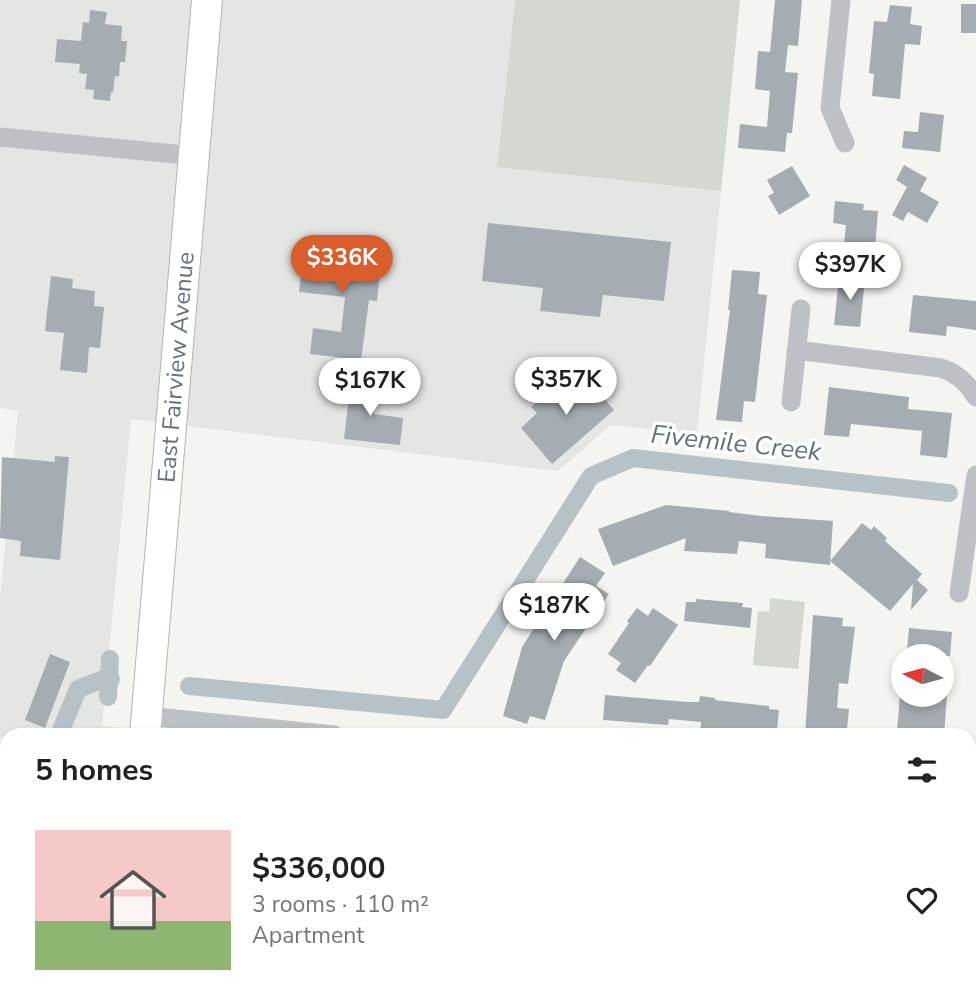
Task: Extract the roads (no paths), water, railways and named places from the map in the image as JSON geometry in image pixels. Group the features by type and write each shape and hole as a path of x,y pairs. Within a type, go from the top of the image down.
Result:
{"main road":[{"name":"East Fairview Avenue","path":"146,726 207,0"}],"street":[{"path":"841,0 830,108 845,143"},
{"path":"0,137 195,156"},
{"path":"791,401 801,309"},
{"path":"796,350 941,368 954,373 971,389"},
{"path":"959,593 972,534 976,475"},
{"path":"146,726 188,728"}],"waterway":[{"name":"Fivemile Creek","path":"189,686 443,710 591,476 633,458 949,493"},
{"name":"Fivemile Creek","path":"108,697 110,659"},
{"name":"Fivemile Creek","path":"62,728 78,689 106,678 111,679"}]}
